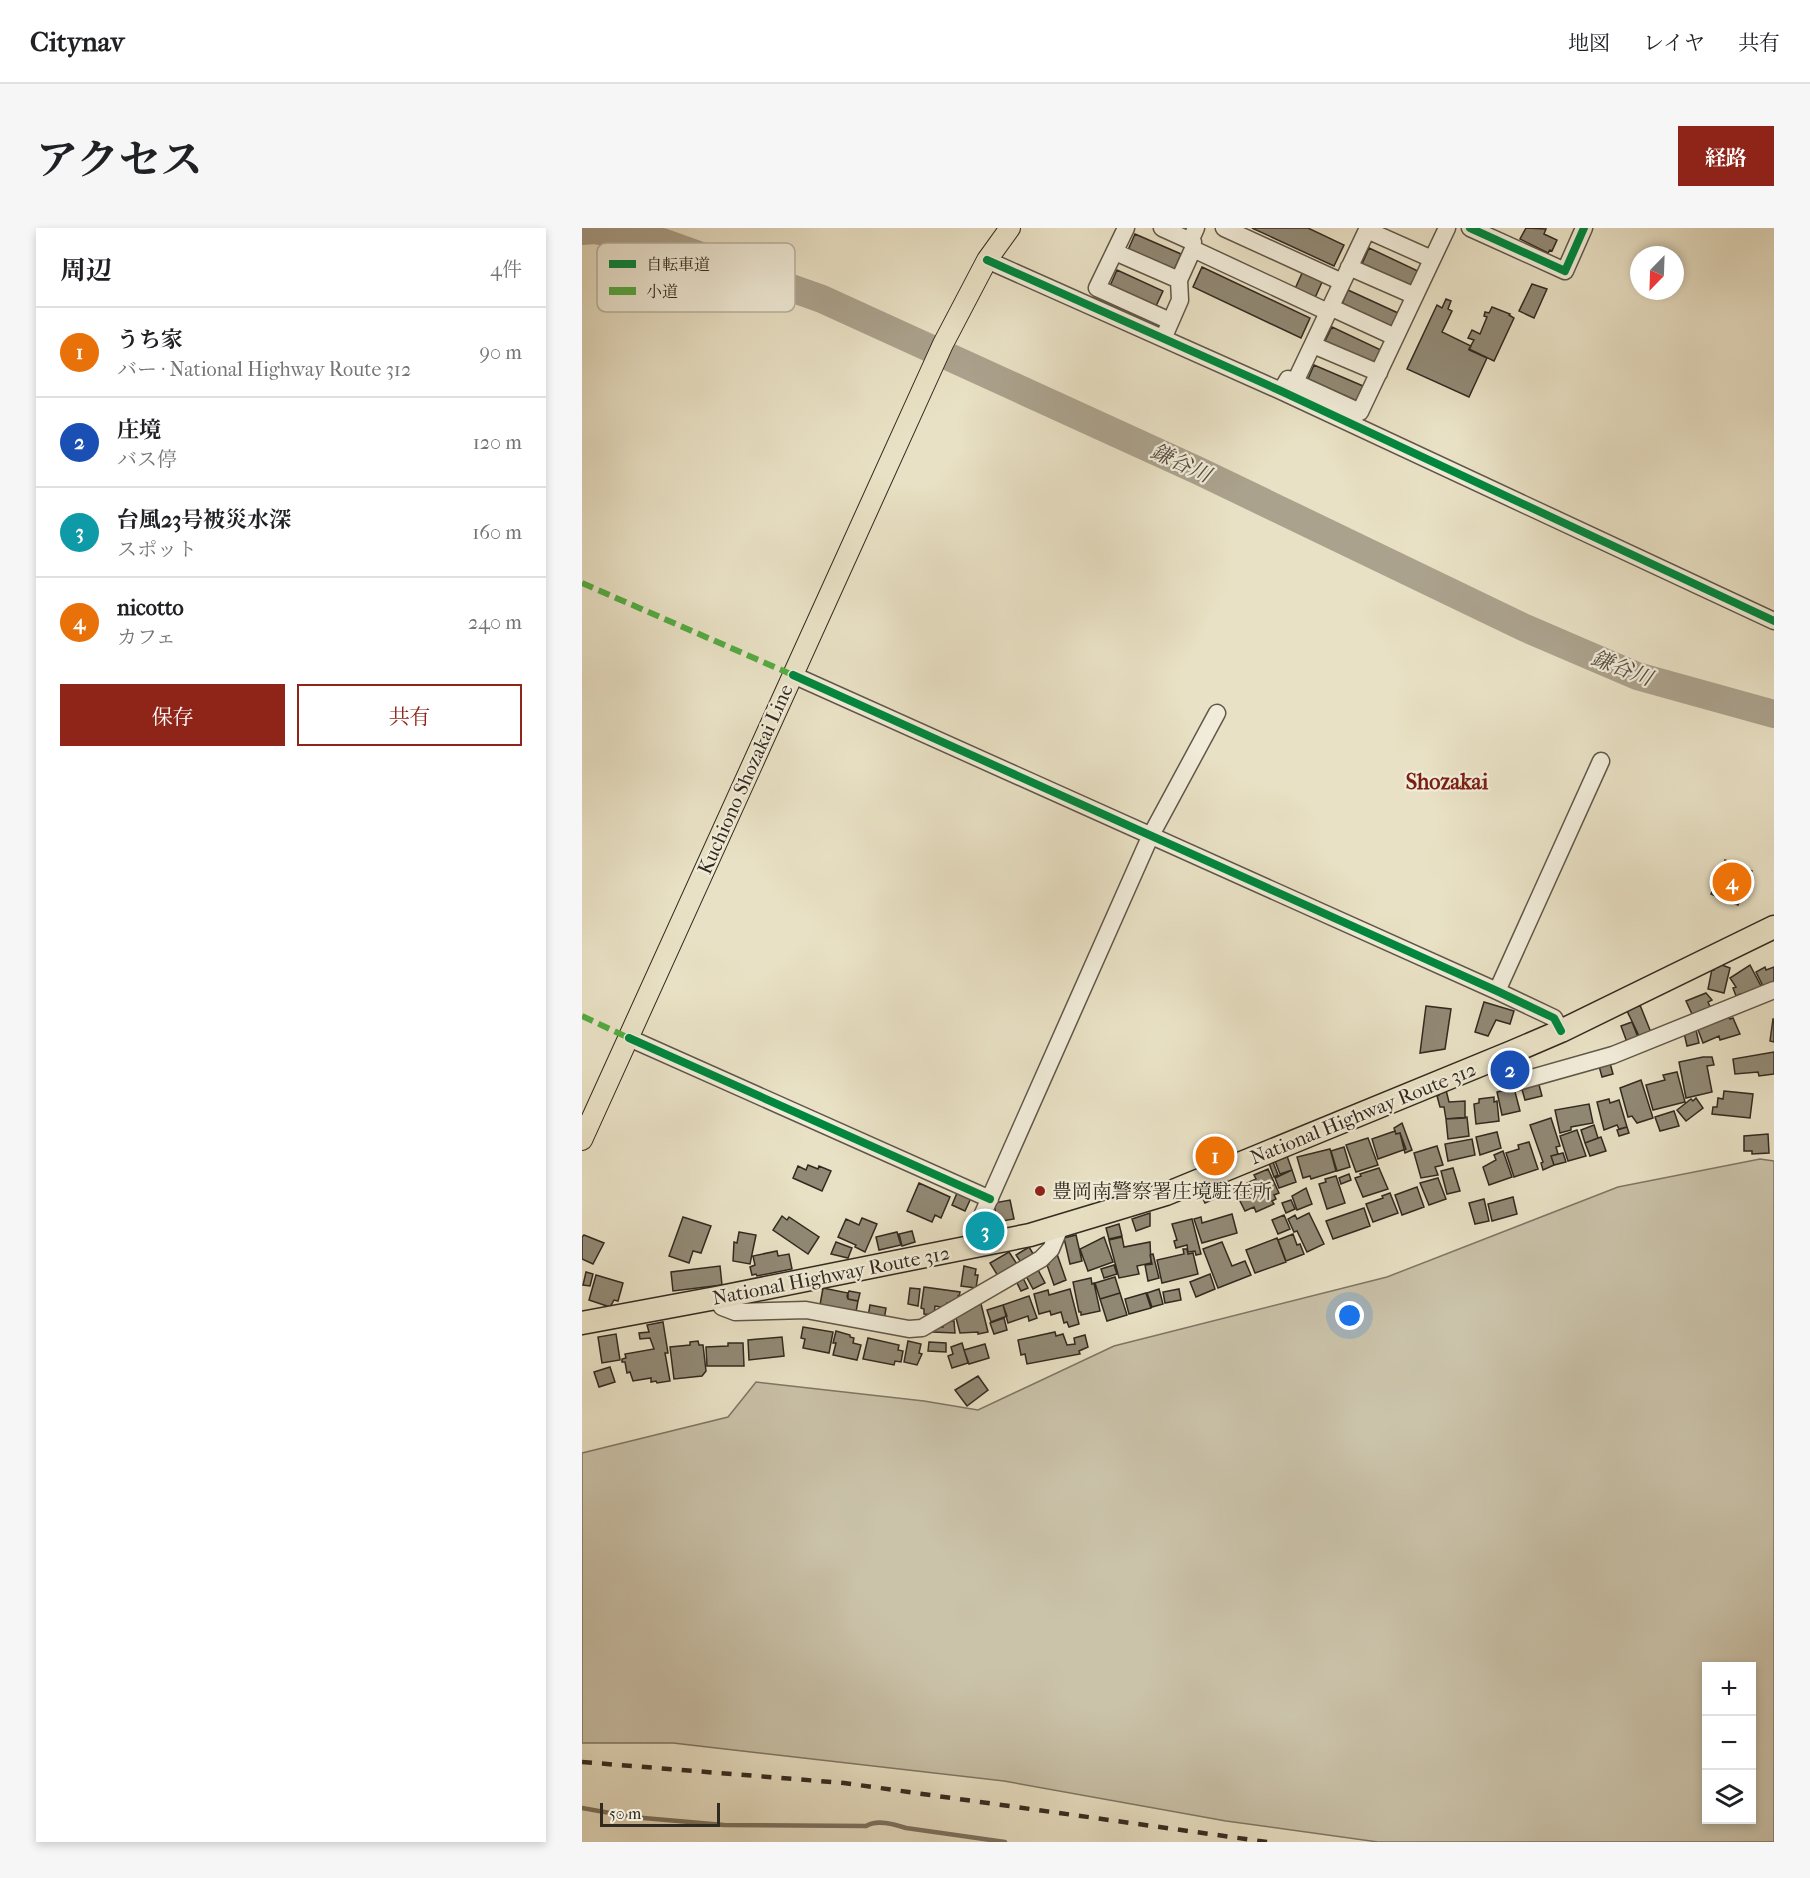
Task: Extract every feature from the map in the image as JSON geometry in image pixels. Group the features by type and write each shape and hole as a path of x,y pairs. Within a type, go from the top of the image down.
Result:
{"highway":[{"name":"National Highway Route 312","path":"582,1323 1030,1234 1166,1194 1502,1056 1774,927"}],"main road":[{"name":"Kuchiono Shozakai Line","path":"582,1140 943,344 987,260 1010,228"}],"street":[{"path":"1126,228 1097,288 1170,321"},
{"path":"1162,228 1194,240 1329,310 1395,337"},
{"path":"1224,228 1342,282"},
{"path":"987,260 1163,338 1360,412 1447,228"},
{"path":"1470,228 1564,271 1584,228"},
{"path":"1288,386 1312,345 1367,229 1432,259"},
{"path":"1163,338 1180,300 1179,280 1194,240"},
{"path":"1115,252 1179,280"},
{"path":"1349,267 1415,296"},
{"path":"1312,345 1379,374"},
{"path":"1288,386 1774,621"},
{"path":"793,675 1497,991 1554,1018 1561,1030"},
{"path":"975,1246 973,1238 1150,837 1217,713"},
{"path":"1497,991 1601,761"},
{"path":"1502,1056 1512,1082 1517,1082 1613,1055 1774,990"},
{"path":"628,1038 990,1199"},
{"path":"716,1298 722,1307 735,1312 806,1310 899,1327 922,1328 1041,1259 1051,1249 1061,1225"},
{"path":"1030,1234 1041,1259"}],"shaded area":[{"path":"1760,1159 1774,1161 1774,1842 1378,1842 1226,1821 1004,1781 673,1743 582,1743 582,1453 728,1417 756,1382 924,1401 978,1410 1114,1346 1387,1277 1618,1187"}],"building":[{"path":"1252,228 1308,228 1344,245 1334,266"},
{"path":"1526,228 1546,229 1544,234 1557,240 1552,251 1548,253 1520,239"},
{"path":"1135,234 1181,254 1174,270 1128,250"},
{"path":"1369,248 1418,271 1411,287 1362,264"},
{"path":"1202,267 1310,318 1301,338 1193,287"},
{"path":"1117,270 1163,291 1156,306 1110,286"},
{"path":"1303,271 1323,280 1314,300 1294,291"},
{"path":"1532,284 1547,289 1534,318 1519,311"},
{"path":"1348,290 1398,313 1392,327 1342,304"},
{"path":"1446,299 1451,301 1448,309 1452,311 1442,332 1471,346 1469,350 1487,358 1469,397 1407,369 1437,305 1442,308"},
{"path":"1492,307 1514,318 1494,361 1469,349 1474,340 1468,338 1472,330 1480,334 1487,317 1484,316 1485,312 1489,313"},
{"path":"1332,327 1381,350 1375,364 1325,341"},
{"path":"1314,365 1363,386 1357,401 1308,379"},
{"path":"1725,860 1752,871 1738,905 1711,894"},
{"path":"1715,965 1730,968 1724,993 1708,989 1712,969 1714,970"},
{"path":"1750,965 1762,988 1742,998 1740,994 1736,996 1733,988 1736,987 1730,978"},
{"path":"1765,967 1766,970 1774,967 1774,984 1764,988 1756,972"},
{"path":"1706,993 1712,1000 1708,1002 1711,1009 1696,1015 1692,1014 1686,1001"},
{"path":"1484,1002 1514,1011 1510,1024 1496,1020 1488,1036 1475,1032"},
{"path":"1640,1005 1652,1035 1641,1040 1627,1011"},
{"path":"1426,1006 1451,1009 1445,1049 1420,1053"},
{"path":"1728,1015 1730,1019 1733,1018 1740,1034 1720,1040 1719,1036 1703,1043 1697,1027"},
{"path":"1774,1019 1774,1042 1770,1041"},
{"path":"1632,1022 1639,1040 1628,1045 1621,1026"},
{"path":"1696,1030 1699,1043 1687,1046 1684,1033"},
{"path":"1774,1052 1774,1074 1759,1076 1758,1072 1735,1074 1733,1059"},
{"path":"1712,1057 1714,1065 1707,1066 1712,1092 1686,1098 1679,1062"},
{"path":"1610,1063 1613,1074 1602,1077 1599,1066"},
{"path":"1677,1072 1685,1102 1653,1110 1646,1085 1665,1080 1663,1075"},
{"path":"1641,1080 1653,1118 1637,1123 1632,1116 1628,1117 1620,1088"},
{"path":"1538,1081 1542,1096 1525,1100 1521,1086"},
{"path":"1514,1088 1520,1111 1502,1115 1497,1092"},
{"path":"1446,1090 1449,1102 1465,1101 1465,1118 1446,1119 1444,1107 1440,1107 1437,1096 1439,1092"},
{"path":"1724,1091 1753,1094 1750,1118 1712,1114 1713,1107 1717,1107 1718,1098 1723,1099"},
{"path":"1494,1097 1494,1102 1497,1101 1499,1121 1476,1124 1474,1104 1479,1103 1479,1099"},
{"path":"1696,1098 1703,1108 1686,1121 1677,1110 1691,1099 1693,1101"},
{"path":"1609,1099 1610,1103 1619,1100 1627,1127 1619,1129 1617,1125 1604,1130 1597,1102"},
{"path":"1589,1104 1593,1123 1571,1127 1571,1130 1560,1133 1555,1110"},
{"path":"1674,1111 1679,1126 1660,1131 1655,1117"},
{"path":"1467,1117 1469,1136 1448,1139 1446,1119"},
{"path":"1551,1118 1560,1146 1556,1147 1558,1154 1551,1156 1554,1165 1543,1170 1541,1163 1543,1162 1530,1125"},
{"path":"1402,1123 1412,1150 1405,1153 1400,1133 1396,1134 1394,1128"},
{"path":"1594,1125 1598,1138 1585,1143 1581,1130"},
{"path":"1627,1127 1629,1133 1619,1136 1617,1130"},
{"path":"1577,1130 1586,1156 1568,1161 1560,1136"},
{"path":"1395,1131 1396,1134 1400,1133 1406,1149 1378,1159 1372,1139"},
{"path":"1497,1132 1501,1148 1480,1155 1476,1137"},
{"path":"1768,1134 1769,1153 1752,1154 1752,1151 1744,1151 1744,1136"},
{"path":"1601,1137 1606,1151 1590,1156 1585,1143"},
{"path":"1368,1138 1378,1165 1356,1172 1346,1145"},
{"path":"1472,1139 1475,1155 1448,1161 1445,1144"},
{"path":"1529,1142 1538,1169 1514,1177 1506,1153 1519,1149 1518,1145"},
{"path":"1221,1144 1223,1149 1226,1148 1230,1158 1206,1167 1200,1154"},
{"path":"1437,1146 1443,1165 1435,1167 1438,1175 1421,1178 1414,1153"},
{"path":"1344,1147 1350,1167 1337,1171 1331,1151"},
{"path":"1330,1149 1336,1171 1311,1179 1310,1176 1303,1178 1297,1157"},
{"path":"1503,1151 1512,1177 1489,1185 1483,1167 1496,1160 1494,1155"},
{"path":"1563,1153 1566,1162 1554,1165 1551,1156"},
{"path":"1287,1156 1292,1170 1280,1174 1275,1161"},
{"path":"1273,1162 1278,1175 1274,1177 1269,1163"},
{"path":"808,1165 818,1169 819,1166 831,1171 822,1191 793,1178 798,1166 806,1170"},
{"path":"1379,1168 1388,1189 1363,1197 1355,1178"},
{"path":"1453,1168 1460,1191 1447,1194 1441,1171"},
{"path":"1268,1169 1279,1193 1274,1195 1276,1199 1272,1201 1274,1204 1256,1212 1254,1207 1245,1211 1234,1189 1256,1179 1254,1175"},
{"path":"1292,1170 1296,1182 1279,1188 1275,1178"},
{"path":"1349,1174 1351,1180 1341,1184 1339,1178"},
{"path":"1336,1176 1345,1203 1327,1209 1319,1184 1326,1182 1325,1179"},
{"path":"1438,1178 1446,1199 1429,1205 1420,1183"},
{"path":"919,1183 950,1197 941,1218 935,1215 932,1222 907,1211"},
{"path":"1221,1184 1225,1194 1205,1203 1200,1193"},
{"path":"1417,1187 1424,1207 1402,1215 1395,1195"},
{"path":"1306,1188 1312,1204 1297,1210 1292,1196"},
{"path":"957,1193 971,1198 965,1211 952,1205"},
{"path":"1390,1193 1398,1213 1373,1222 1366,1204"},
{"path":"1513,1197 1517,1214 1492,1221 1488,1204"},
{"path":"1484,1199 1489,1221 1475,1224 1469,1203"},
{"path":"1010,1200 1014,1219 997,1222 994,1203"},
{"path":"1291,1200 1295,1209 1286,1213 1282,1203"},
{"path":"1364,1208 1370,1226 1333,1239 1326,1221"},
{"path":"1150,1213 1150,1226 1136,1231 1132,1219"},
{"path":"1309,1213 1324,1244 1307,1252 1297,1231 1294,1232 1288,1219 1295,1215 1297,1219"},
{"path":"1232,1214 1237,1233 1202,1243 1194,1219 1201,1217 1202,1223"},
{"path":"1284,1215 1290,1229 1278,1234 1272,1220"},
{"path":"782,1216 787,1220 789,1217 819,1237 808,1254 773,1230"},
{"path":"683,1217 711,1226 701,1253 693,1251 689,1263 669,1256"},
{"path":"862,1218 877,1224 865,1252 838,1237 846,1219 859,1225"},
{"path":"1192,1219 1201,1254 1196,1255 1195,1251 1188,1252 1187,1245 1176,1248 1174,1241 1177,1240 1172,1224"},
{"path":"1119,1224 1122,1236 1109,1239 1106,1228"},
{"path":"912,1231 915,1242 902,1246 899,1234"},
{"path":"739,1232 756,1235 750,1264 733,1261 734,1242 737,1243"},
{"path":"897,1232 901,1245 879,1250 876,1237"},
{"path":"1293,1234 1304,1254 1286,1261 1278,1240"},
{"path":"584,1235 604,1243 593,1264 582,1259 582,1237"},
{"path":"1076,1235 1082,1261 1070,1264 1064,1238"},
{"path":"1104,1237 1113,1262 1088,1271 1080,1249"},
{"path":"1122,1237 1124,1247 1150,1242 1151,1263 1137,1266 1139,1274 1119,1278 1109,1240"},
{"path":"1277,1238 1286,1262 1255,1273 1246,1250"},
{"path":"836,1242 852,1248 848,1258 831,1254"},
{"path":"1222,1242 1232,1266 1245,1261 1251,1275 1218,1288 1203,1249"},
{"path":"1029,1247 1035,1257 1022,1264 1016,1255"},
{"path":"1183,1249 1187,1249 1188,1254 1193,1253 1198,1274 1162,1283 1157,1260 1184,1254"},
{"path":"777,1251 778,1256 789,1254 792,1269 752,1275 750,1267 755,1265 753,1256"},
{"path":"1009,1252 1017,1264 998,1276 990,1263"},
{"path":"1057,1254 1066,1280 1054,1285 1047,1261"},
{"path":"1153,1254 1159,1278 1148,1281 1145,1265 1152,1264 1150,1255"},
{"path":"1114,1265 1117,1274 1104,1278 1101,1269"},
{"path":"720,1266 722,1285 673,1291 671,1272"},
{"path":"964,1266 976,1269 975,1275 978,1275 976,1288 961,1286"},
{"path":"1037,1268 1045,1283 1033,1289 1025,1274"},
{"path":"586,1272 593,1274 590,1286 583,1285"},
{"path":"1210,1274 1215,1289 1196,1297 1190,1282"},
{"path":"596,1275 623,1283 618,1301 614,1300 610,1307 589,1300"},
{"path":"1022,1276 1028,1288 1021,1291 1015,1279"},
{"path":"1115,1277 1120,1293 1100,1299 1095,1283"},
{"path":"1091,1278 1100,1311 1081,1315 1073,1282"},
{"path":"924,1287 960,1292 959,1297 957,1302 947,1303 947,1308 935,1306 934,1315 924,1314 924,1309 921,1308"},
{"path":"823,1288 848,1293 848,1299 858,1301 856,1312 820,1305"},
{"path":"910,1288 920,1289 918,1306 908,1304"},
{"path":"1070,1289 1079,1324 1069,1327 1067,1322 1064,1323 1061,1312 1051,1315 1050,1311 1039,1314 1034,1294 1048,1290 1049,1295"},
{"path":"1159,1289 1163,1304 1152,1307 1147,1293"},
{"path":"1179,1289 1181,1300 1165,1303 1163,1292"},
{"path":"849,1291 860,1293 858,1301 848,1299"},
{"path":"1120,1293 1127,1315 1107,1321 1100,1299"},
{"path":"1146,1293 1151,1308 1129,1314 1125,1299"},
{"path":"1029,1296 1037,1318 1029,1321 1028,1316 1008,1323 1003,1305"},
{"path":"981,1304 988,1332 960,1333 955,1314 965,1308"},
{"path":"870,1305 886,1308 884,1320 868,1317"},
{"path":"1003,1305 1007,1316 991,1322 987,1310"},
{"path":"1004,1318 1007,1330 994,1334 990,1323"},
{"path":"942,1321 954,1321 955,1333 933,1332 933,1328 943,1327"},
{"path":"663,1322 670,1381 657,1383 656,1381 651,1382 651,1378 633,1381 622,1359 626,1358 625,1354 654,1349 650,1338 640,1339 639,1333 649,1332 647,1325"},
{"path":"803,1327 833,1332 829,1353 803,1348 805,1339 801,1338"},
{"path":"836,1331 850,1335 854,1338 853,1343 861,1345 857,1360 833,1355"},
{"path":"1055,1332 1056,1336 1063,1334 1067,1345 1075,1344 1074,1338 1085,1335 1088,1347 1079,1351 1080,1354 1027,1364 1025,1354 1021,1355 1018,1340"},
{"path":"616,1334 620,1360 602,1363 598,1337"},
{"path":"782,1337 784,1356 749,1360 748,1340"},
{"path":"868,1338 899,1345 898,1350 903,1351 901,1362 895,1361 894,1365 863,1359"},
{"path":"698,1341 699,1345 703,1345 706,1371 702,1376 674,1379 670,1347 690,1345 690,1342"},
{"path":"908,1341 921,1344 919,1353 922,1354 917,1365 904,1362"},
{"path":"929,1342 946,1343 946,1352 928,1351"},
{"path":"728,1343 743,1343 744,1366 707,1366 706,1347 728,1346"},
{"path":"962,1343 968,1363 952,1368 948,1356 953,1354 951,1347"},
{"path":"985,1344 989,1358 969,1364 964,1350"},
{"path":"610,1367 615,1382 599,1387 594,1372"},
{"path":"978,1376 988,1390 967,1406 955,1390"}],"waterway":[{"name":"鎌谷川","path":"582,231 594,230 665,243"},
{"name":"鎌谷川","path":"795,289 822,299 1199,471 1523,627 1637,676 1774,714"},
{"path":"582,1808 632,1817 724,1825 866,1826 886,1823 1005,1842"}],"railway":[{"path":"582,1762 844,1783 1267,1842"}],"marked path":[{"path":"582,583 793,675"},
{"path":"582,1016 629,1038"}],"cycle path":[{"path":"1470,228 1565,271 1584,228"},
{"path":"987,260 1281,391 1774,621"},
{"path":"793,675 1497,991 1554,1018 1561,1031"},
{"path":"629,1038 990,1199"}],"place":[{"name":"nicotto","path":"1732,882"},
{"name":"庄境","path":"1510,1070"},
{"name":"うち家","path":"1215,1156"},
{"name":"豊岡南警察署庄境駐在所","path":"1040,1191"},
{"name":"台風23号被災水深","path":"985,1231"}],"district":[{"name":"Shozakai","path":"1447,781"}]}
